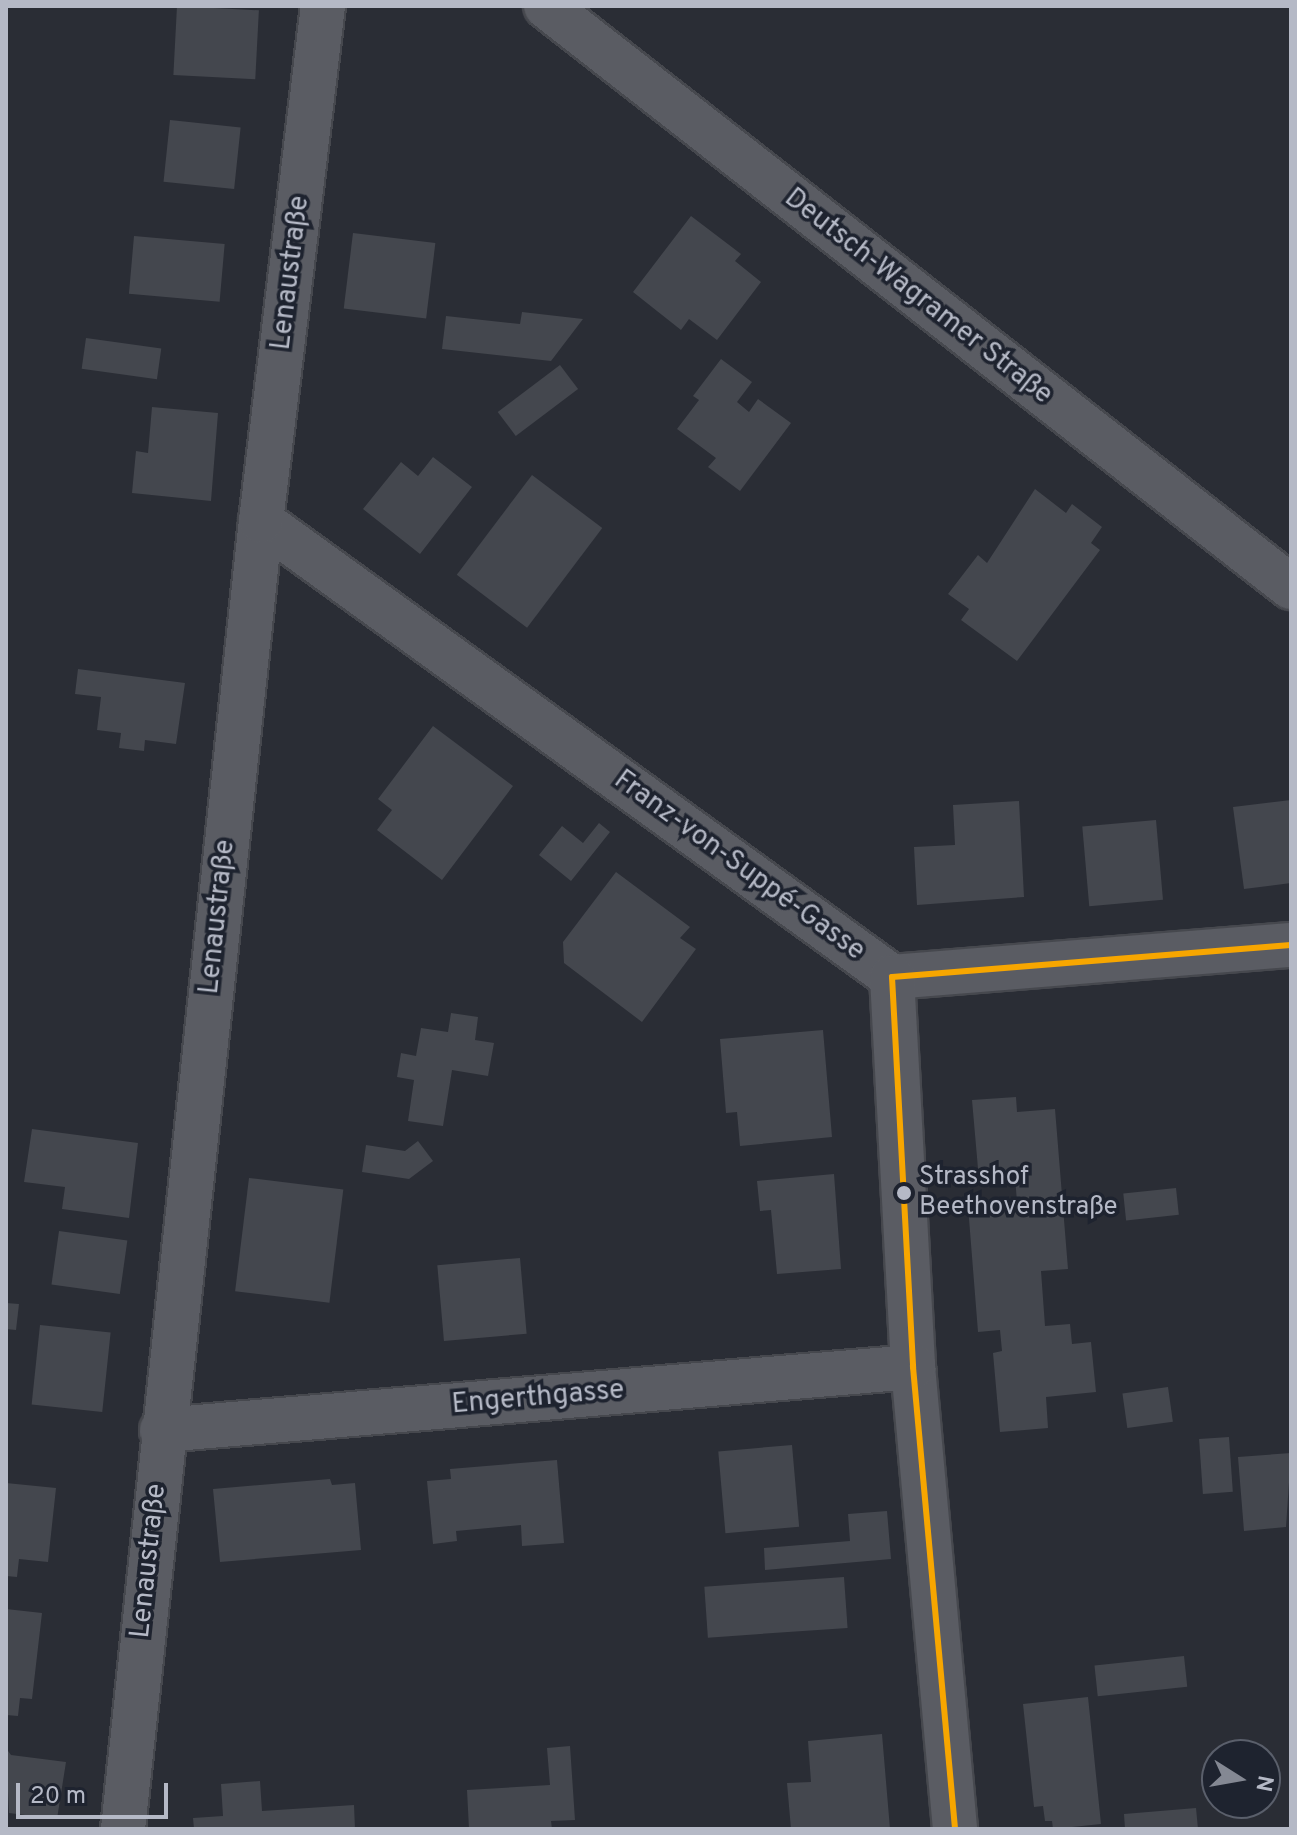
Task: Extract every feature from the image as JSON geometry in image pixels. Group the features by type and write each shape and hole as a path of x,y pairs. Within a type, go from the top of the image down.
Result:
{"street":[{"name":"Lenaustraße","path":"123,1829 162,1430 261,521 323,6"},
{"name":"Deutsch-Wagramer Straße","path":"546,6 1291,587"},
{"name":"Franz-von-Suppé-Gasse","path":"261,521 892,977 1291,945"},
{"path":"892,977 913,1367 955,1829"},
{"name":"Engerthgasse","path":"162,1430 913,1367"}],"building":[{"path":"177,6 259,10 255,79 173,75"},
{"path":"170,120 241,127 234,189 164,182"},
{"path":"691,216 741,254 735,261 761,282 717,340 689,319 681,330 633,292"},
{"path":"353,233 435,243 426,319 344,308"},
{"path":"134,236 225,244 220,302 129,294"},
{"path":"522,312 583,319 551,361 442,349 446,316 520,324"},
{"path":"86,338 161,349 157,379 82,369"},
{"path":"721,359 752,382 737,402 749,412 758,399 791,423 740,491 708,467 716,458 677,429 699,400 693,396"},
{"path":"560,365 578,389 516,436 498,412"},
{"path":"152,407 218,413 211,501 132,493 136,451 148,453"},
{"path":"433,457 472,487 420,554 363,509 401,462 418,476"},
{"path":"532,475 602,528 527,628 457,575"},
{"path":"1035,489 1066,513 1072,504 1102,527 1091,543 1100,550 1017,661 961,620 969,609 948,594 978,555 987,563"},
{"path":"78,669 185,683 176,744 145,740 144,751 119,748 121,733 97,730 101,697 75,694"},
{"path":"433,726 513,786 442,880 377,830 392,810 378,799"},
{"path":"1291,800 1291,883 1244,889 1233,807"},
{"path":"1019,801 1024,897 917,905 914,847 955,845 953,805"},
{"path":"1156,820 1163,900 1089,906 1082,826"},
{"path":"599,823 610,832 571,881 539,855 562,826 583,843"},
{"path":"616,872 690,927 680,938 696,949 642,1022 564,963 563,942"},
{"path":"451,1013 478,1017 475,1040 494,1043 488,1076 452,1070 443,1126 408,1121 414,1080 397,1077 401,1053 416,1056 421,1028 448,1032"},
{"path":"823,1030 832,1137 740,1146 737,1112 726,1113 720,1039"},
{"path":"1016,1097 1017,1112 1055,1109 1068,1269 1041,1271 1045,1326 1070,1324 1072,1344 1091,1342 1096,1392 1046,1397 1048,1428 1000,1432 993,1353 1002,1351 1000,1330 978,1332 968,1206 1017,1202 1015,1177 979,1180 972,1100"},
{"path":"32,1129 138,1143 129,1218 62,1209 65,1187 24,1182"},
{"path":"418,1141 433,1161 409,1179 362,1172 366,1145 405,1151"},
{"path":"834,1174 841,1269 777,1274 771,1210 760,1211 757,1181"},
{"path":"249,1178 343,1190 329,1303 235,1291"},
{"path":"1176,1188 1179,1215 1126,1220 1123,1194"},
{"path":"59,1231 127,1241 120,1294 51,1284"},
{"path":"520,1258 527,1334 444,1341 437,1265"},
{"path":"6,1303 19,1304 16,1330 6,1329"},
{"path":"40,1325 111,1332 102,1412 32,1405"},
{"path":"1168,1387 1173,1422 1127,1428 1122,1393"},
{"path":"1229,1437 1233,1492 1203,1494 1199,1439"},
{"path":"792,1445 799,1527 725,1533 718,1451"},
{"path":"1291,1453 1286,1527 1244,1531 1238,1457"},
{"path":"557,1460 564,1543 522,1546 521,1525 456,1531 457,1541 433,1544 427,1481 451,1479 450,1469"},
{"path":"330,1479 332,1485 355,1483 361,1550 220,1562 213,1489"},
{"path":"6,1483 56,1488 48,1562 19,1559 17,1577 6,1576"},
{"path":"887,1511 891,1559 765,1570 764,1548 850,1541 848,1514"},
{"path":"844,1577 848,1628 708,1638 704,1587"},
{"path":"6,1609 42,1613 32,1699 20,1698 18,1716 6,1715"},
{"path":"1184,1656 1187,1687 1098,1696 1094,1665"},
{"path":"1088,1697 1101,1824 1053,1829 1052,1821 1045,1821 1043,1806 1034,1807 1023,1704"},
{"path":"882,1734 890,1829 791,1829 787,1783 811,1782 808,1741"},
{"path":"570,1746 575,1820 551,1821 552,1829 469,1829 467,1790 550,1785 547,1748"},
{"path":"6,1748 11,1755 66,1762 57,1819 9,1813"},
{"path":"260,1781 262,1811 354,1805 355,1829 194,1829 193,1818 223,1816 221,1784"},
{"path":"1196,1808 1198,1829 1125,1829 1124,1814"}],"transit line":[{"path":"892,977 1291,945"},
{"path":"892,977 913,1367 955,1829"}],"place":[{"name":"Strasshof Beethovenstraße","path":"904,1193"}]}
